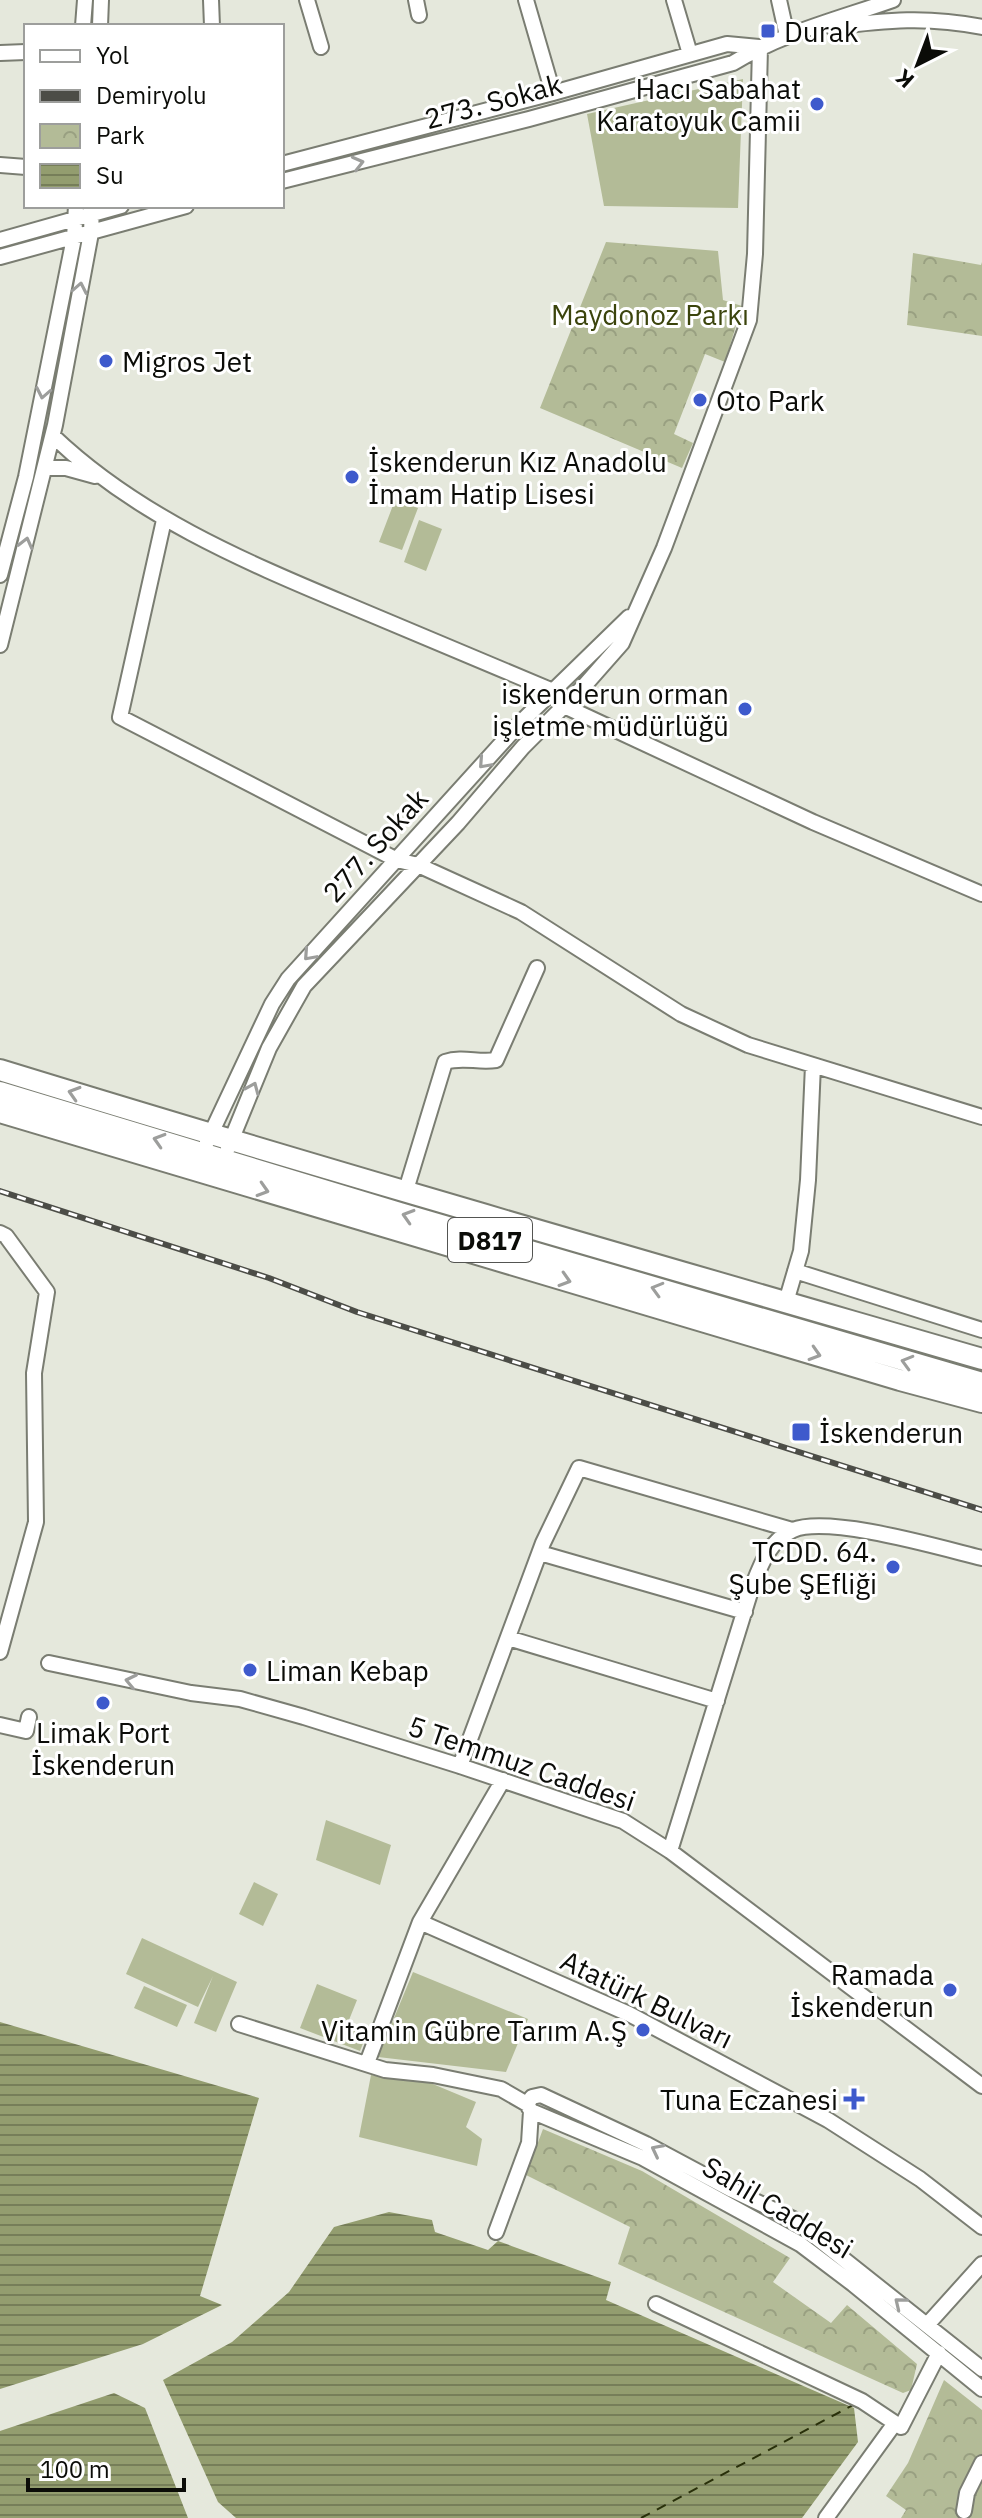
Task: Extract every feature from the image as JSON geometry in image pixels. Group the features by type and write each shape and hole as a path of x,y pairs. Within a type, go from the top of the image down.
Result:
{"highway":[{"path":"0,1070 226,1151 406,1190 982,1359"},
{"path":"0,1092 206,1144"},
{"name":"D817","path":"0,1112 982,1402"},
{"name":"D817","path":"226,1151 982,1383"}],"street":[{"path":"83,24 85,0"},
{"path":"100,24 101,0"},
{"path":"211,0 212,24"},
{"path":"307,0 321,47"},
{"path":"416,0 419,15"},
{"path":"526,0 553,93"},
{"path":"674,0 690,54"},
{"path":"779,0 793,34"},
{"name":"273. Sokak","path":"284,180 529,119 733,63 760,47 793,34 893,0"},
{"name":"273. Sokak","path":"793,34 914,19 945,20 982,27"},
{"name":"273. Sokak","path":"284,163 727,44 760,47"},
{"name":"277. Sokak","path":"226,1151 269,1048 304,986 622,643 664,548 749,320 755,254 760,47"},
{"path":"0,53 24,52"},
{"path":"0,165 24,167"},
{"path":"0,257 179,208"},
{"path":"0,240 92,210 91,233 53,436 17,581 6,598 0,645"},
{"path":"17,581 0,576 26,477 74,238 76,213"},
{"path":"53,436 99,477 164,520 257,566 553,691 564,706 813,822 982,894"},
{"path":"45,468 66,468 99,477"},
{"path":"164,520 120,717 397,860 418,865 521,912 681,1014 748,1045 982,1117"},
{"name":"277. Sokak","path":"206,1144 272,1004 288,979 520,723 638,608"},
{"path":"406,1190 445,1062 465,1057 496,1060 537,968"},
{"path":"786,1302 801,1251 808,1180 813,1065"},
{"path":"0,1233 6,1236 47,1292 34,1373 36,1522 0,1652"},
{"path":"795,1271 982,1330"},
{"path":"460,1766 540,1553 579,1468 792,1530"},
{"path":"670,1851 764,1556 775,1543 792,1530 810,1526 875,1532 982,1558"},
{"path":"540,1553 745,1612"},
{"path":"508,1638 717,1701"},
{"name":"5 Temmuz Caddesi","path":"49,1663 240,1699 293,1713 623,1821 670,1851 982,2086"},
{"path":"0,1725 26,1731 29,1717"},
{"path":"367,2063 420,1922 503,1780"},
{"name":"Atatürk Bulvarı","path":"420,1922 629,2014 828,2120 920,2179 982,2227"},
{"name":"Sahil Caddesi","path":"239,2024 385,2070 433,2075 501,2089 529,2107 643,2158 800,2244 939,2353 975,2365"},
{"name":"Sahil Caddesi","path":"529,2107 532,2097 541,2095 793,2219 975,2365 982,2389"},
{"path":"496,2232 529,2143 529,2107"},
{"path":"927,2325 982,2264"},
{"path":"656,2304 862,2401 901,2427 939,2353"},
{"path":"826,2518 895,2423"},
{"path":"964,2515 967,2493 982,2463"}],"green space":[{"path":"743,79 738,208 604,206 587,114"},
{"name":"Maydonoz Parkı","path":"606,242 718,251 723,300 742,306 725,362 705,354 674,434 693,443 682,468 540,408"},
{"path":"913,253 981,265 982,262 982,336 907,325"},
{"path":"395,500 418,508 402,550 379,542"},
{"path":"419,520 442,529 426,571 404,562"},
{"path":"326,1820 391,1845 380,1885 316,1860"},
{"path":"254,1882 278,1894 263,1926 239,1914"},
{"path":"142,1938 237,1982 216,2032 194,2023 213,1976 198,2007 126,1974"},
{"path":"413,1972 528,2019 506,2072 378,2057"},
{"path":"317,1984 357,2000 347,2025 367,2033 360,2051 300,2028"},
{"path":"144,1986 187,2005 177,2027 134,2008"},
{"path":"371,2075 428,2082 476,2102 466,2127 482,2139 477,2166 359,2137"},
{"path":"543,2129 642,2171 790,2258 773,2282 831,2323 847,2305 917,2364 911,2390 903,2393 618,2264 630,2227 526,2175"},
{"path":"944,2380 982,2410 982,2518 901,2518 906,2510 886,2496 908,2463"}],"water":[{"path":"0,2022 259,2098 200,2296 222,2305 143,2344 0,2389"},
{"path":"389,2212 432,2220 435,2232 488,2250 498,2241 611,2282 606,2300 854,2408 858,2442 802,2518 236,2518 218,2502 163,2380 232,2342 289,2292 334,2227"},
{"path":"114,2393 145,2408 188,2518 0,2518 0,2431"}],"ferry route":[{"path":"641,2518 855,2404"}],"railway":[{"path":"0,1191 269,1278 357,1312 982,1510"}],"place":[{"name":"Durak","path":"768,31"},
{"name":"Hacı Sabahat Karatoyuk Camii","path":"817,104"},
{"name":"Migros Jet","path":"106,361"},
{"name":"Oto Park","path":"700,400"},
{"name":"İskenderun Kız Anadolu İmam Hatip Lisesi","path":"352,477"},
{"name":"iskenderun orman işletme müdürlüğü","path":"745,709"},
{"name":"İskenderun","path":"801,1432"},
{"name":"TCDD. 64. Şube ŞEfliği","path":"893,1567"},
{"name":"Liman Kebap","path":"250,1670"},
{"name":"Limak Port İskenderun","path":"103,1703"},
{"name":"Ramada İskenderun","path":"950,1990"},
{"name":"Vitamin Gübre Tarım A.Ş","path":"643,2030"},
{"name":"Tuna Eczanesi","path":"854,2099"}]}
